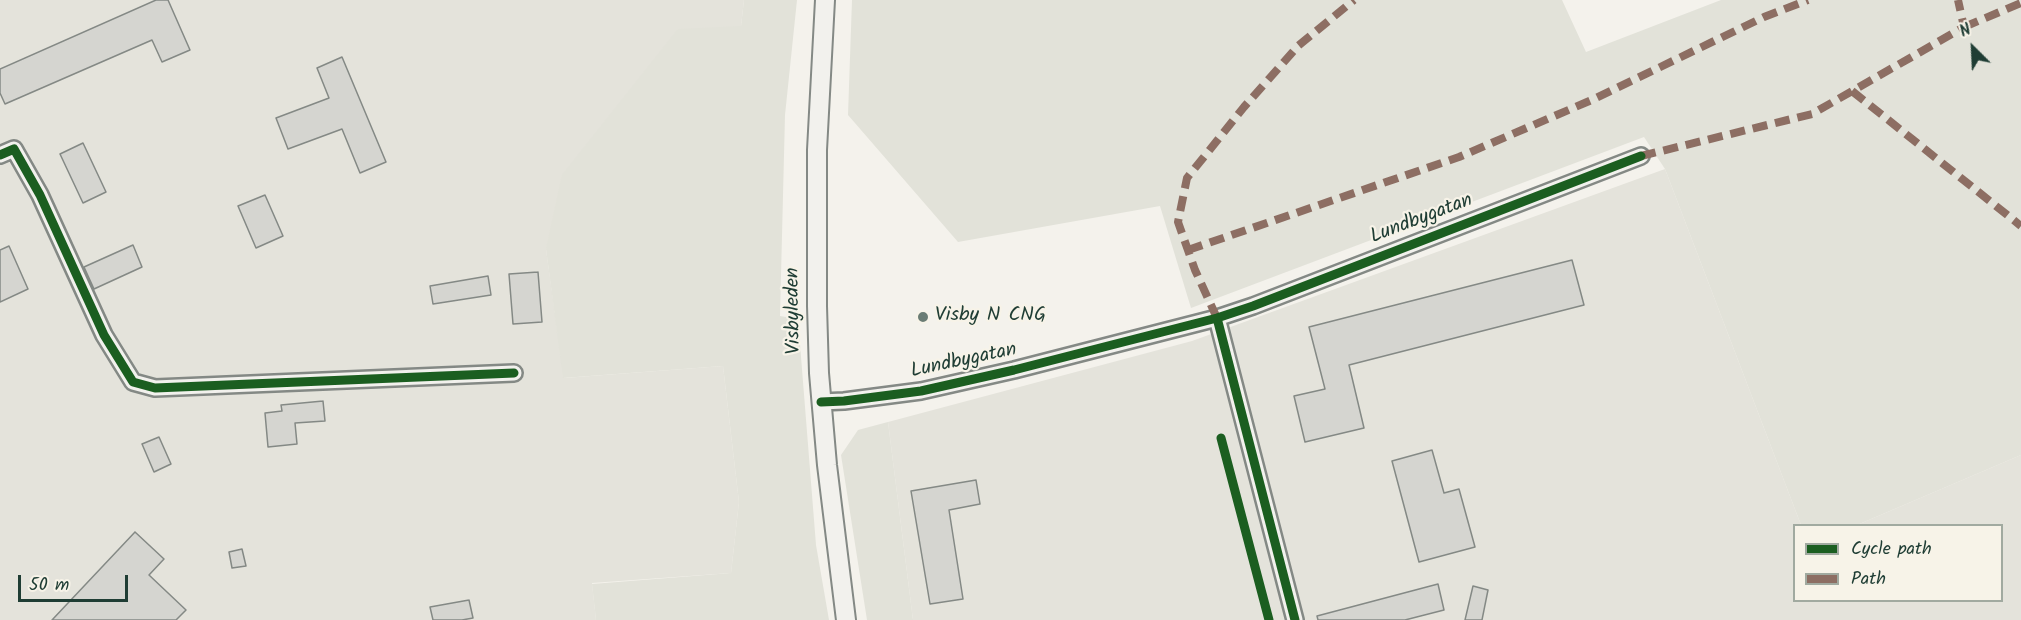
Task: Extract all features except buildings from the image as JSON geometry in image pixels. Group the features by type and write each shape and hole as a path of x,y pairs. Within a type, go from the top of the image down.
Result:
{"main road":[{"name":"Visbyleden","path":"825,0 816,193 817,306 821,402 846,620"}],"street":[{"path":"0,155 14,149 40,195 104,335 133,382 155,388 514,373"},
{"name":"Lundbygatan","path":"821,402 921,391 1014,370 1217,318 1641,156"},
{"path":"1217,318 1294,620"}],"shaded area":[{"path":"0,0 744,0 741,26 546,249 564,378 723,366 739,502 731,573 592,583 596,620 0,620"},
{"path":"744,0 797,0 785,115 780,316 798,319 816,545 829,620 596,620 592,584 731,573 739,502 723,366 563,378 546,249 562,175 678,29 741,26"},
{"path":"852,0 1562,0 1586,52 1721,0 2021,0 2021,455 1859,524 1801,524 1665,169 1644,137 1191,308 1160,206 958,242 848,115"},
{"path":"1665,169 1801,524 1793,524 1793,602 2003,602 2003,524 1859,524 2021,455 2021,620 913,620 888,422 1192,341"},
{"path":"888,422 913,620 867,620 841,455 858,430"}],"marked path":[{"path":"1217,318 1195,270 1178,222 1187,178 1244,107 1298,46 1354,0"},
{"path":"1188,250 1459,157 1594,99 1764,17 1808,0"},
{"path":"1641,156 1812,114 1964,27 1958,0"},
{"path":"1964,27 2021,3"},
{"path":"1852,91 2021,226"}],"cycle path":[{"path":"0,155 14,149 40,195 104,335 133,382 155,388 514,373"},
{"path":"821,402 921,391 1014,370 1217,318 1641,156"},
{"path":"1217,318 1295,620"},
{"path":"1221,438 1269,620"}],"place":[{"name":"Visby N CNG","path":"923,317"}]}
